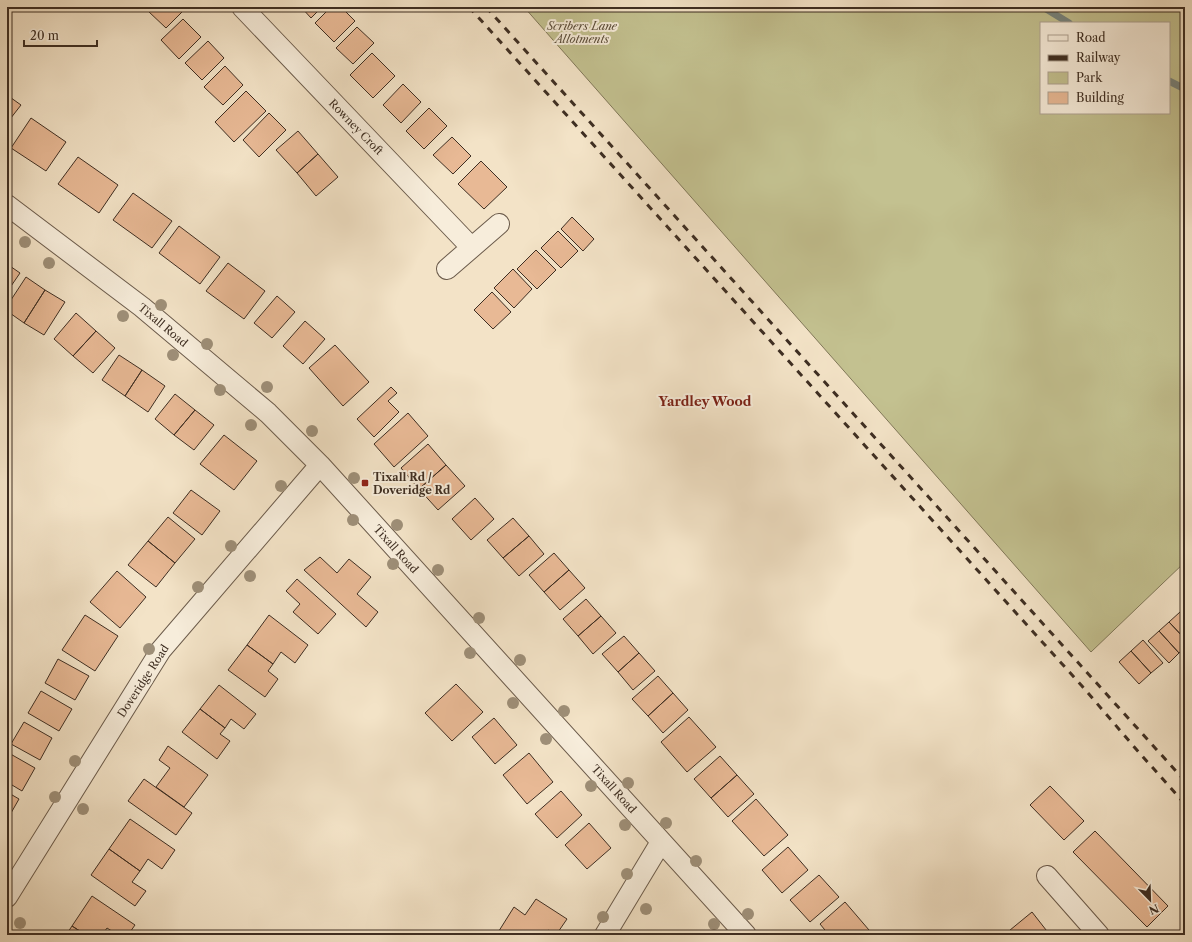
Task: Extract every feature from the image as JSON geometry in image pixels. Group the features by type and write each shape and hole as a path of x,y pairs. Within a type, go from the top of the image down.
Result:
{"street":[{"name":"Rowney Croft","path":"242,7 471,247"},
{"name":"Tixall Road","path":"7,205 142,307 268,413 320,465 746,935"},
{"path":"447,269 499,224"},
{"name":"Doveridge Road","path":"7,897 161,650 320,465"},
{"path":"605,935 661,842"},
{"path":"1047,876 1098,935"}],"green space":[{"name":"Scribers Lane Allotments","path":"524,7 1185,7 1185,562 1091,652"}],"building":[{"path":"152,7 181,7 184,10 166,28 148,11"},
{"path":"301,7 322,7 311,18"},
{"path":"331,7 341,7 355,21 334,42 315,23"},
{"path":"183,19 201,37 179,59 161,40"},
{"path":"357,27 374,43 353,64 336,48"},
{"path":"208,41 224,58 202,80 185,63"},
{"path":"372,53 395,76 373,98 350,75"},
{"path":"225,66 243,85 223,105 204,87"},
{"path":"403,84 421,102 401,123 383,105"},
{"path":"246,91 266,111 234,142 215,122"},
{"path":"7,95 21,105 7,123"},
{"path":"429,108 447,126 424,149 406,131"},
{"path":"269,113 286,130 259,157 243,140"},
{"path":"31,118 66,142 46,171 11,148"},
{"path":"298,131 318,154 297,173 276,150"},
{"path":"452,137 471,156 453,174 433,155"},
{"path":"318,154 338,177 316,196 297,173"},
{"path":"78,157 118,185 99,213 58,184"},
{"path":"481,161 507,187 484,209 458,184"},
{"path":"133,193 172,221 152,248 113,220"},
{"path":"572,217 594,239 583,251 561,229"},
{"path":"179,226 220,257 200,284 159,253"},
{"path":"558,231 578,251 561,268 541,248"},
{"path":"536,250 556,270 537,289 517,269"},
{"path":"228,263 265,291 244,319 206,291"},
{"path":"7,264 20,273 7,292"},
{"path":"513,269 532,289 514,308 494,288"},
{"path":"26,277 45,290 24,323 7,311 7,306"},
{"path":"45,290 65,302 44,335 24,323"},
{"path":"492,292 511,312 493,329 474,310"},
{"path":"277,296 295,312 272,338 254,323"},
{"path":"76,313 96,331 73,356 54,339"},
{"path":"305,321 325,339 303,364 283,346"},
{"path":"96,331 115,348 93,373 73,356"},
{"path":"335,345 369,382 343,406 309,368"},
{"path":"119,355 142,370 125,396 102,380"},
{"path":"142,370 165,386 148,412 125,396"},
{"path":"391,387 397,393 388,401 399,412 374,437 357,419"},
{"path":"175,394 195,410 174,435 155,419"},
{"path":"195,410 214,425 194,450 174,435"},
{"path":"408,413 428,436 394,467 374,444"},
{"path":"224,435 257,461 234,490 200,464"},
{"path":"428,444 446,465 419,489 401,468"},
{"path":"446,465 465,486 438,510 419,489"},
{"path":"191,490 220,511 202,535 173,513"},
{"path":"475,498 494,519 471,540 452,519"},
{"path":"168,517 195,539 175,563 148,541"},
{"path":"513,518 529,536 503,558 487,540"},
{"path":"529,536 544,554 519,576 503,558"},
{"path":"148,541 175,563 156,587 128,565"},
{"path":"554,553 569,570 544,592 529,575"},
{"path":"320,557 337,573 349,559 371,577 357,594 378,612 366,627 304,570"},
{"path":"569,570 585,588 560,610 544,592"},
{"path":"117,571 146,597 120,628 90,602"},
{"path":"297,579 336,614 318,634 293,612 300,604 286,591"},
{"path":"586,599 601,616 578,636 563,619"},
{"path":"1180,612 1185,618 1185,639 1169,622"},
{"path":"85,615 118,636 95,671 62,650"},
{"path":"269,615 308,645 295,663 281,652 273,664 247,645"},
{"path":"601,616 616,633 593,654 578,636"},
{"path":"1169,622 1185,639 1185,648 1179,653 1159,631"},
{"path":"1159,631 1179,653 1169,663 1148,641"},
{"path":"624,636 639,653 618,672 602,654"},
{"path":"1143,640 1163,663 1151,673 1131,651"},
{"path":"247,645 273,664 268,671 278,679 265,697 228,670"},
{"path":"1131,651 1151,673 1139,684 1119,662"},
{"path":"639,653 655,671 633,690 618,672"},
{"path":"58,659 89,676 75,700 45,683"},
{"path":"658,676 673,693 648,716 632,699"},
{"path":"456,684 483,712 452,741 425,713"},
{"path":"219,685 256,714 244,729 231,719 225,728 200,709"},
{"path":"41,691 72,709 59,731 28,713"},
{"path":"673,693 688,710 663,733 648,716"},
{"path":"200,709 225,728 220,734 230,741 217,759 182,732"},
{"path":"689,717 716,747 687,772 661,742"},
{"path":"494,718 517,745 495,764 472,737"},
{"path":"24,722 52,738 40,760 11,744"},
{"path":"168,746 208,775 184,807 156,787 170,768 159,760"},
{"path":"7,752 35,768 22,791 7,782"},
{"path":"529,753 553,782 527,804 503,775"},
{"path":"720,756 737,775 711,798 694,779"},
{"path":"737,775 754,794 728,817 711,798"},
{"path":"144,779 192,813 176,835 128,801"},
{"path":"1050,786 1084,821 1064,840 1030,805"},
{"path":"561,791 582,815 557,838 535,814"},
{"path":"7,792 19,799 7,820"},
{"path":"756,799 788,835 764,856 732,821"},
{"path":"130,819 175,850 162,869 148,859 140,871 109,849"},
{"path":"589,823 611,848 587,869 565,845"},
{"path":"1095,831 1168,906 1147,927 1073,852"},
{"path":"788,847 808,870 782,893 762,870"},
{"path":"109,849 140,871 132,882 146,891 135,906 91,875"},
{"path":"819,875 839,897 810,922 790,900"},
{"path":"92,896 135,925 128,935 118,935 107,928 102,935 86,935 72,926"},
{"path":"536,899 567,919 556,935 548,930 545,935 497,934 514,907 525,915"},
{"path":"845,902 869,930 863,935 829,935 820,924"},
{"path":"1032,912 1050,935 1004,935"},
{"path":"72,926 86,935 66,935"}],"waterway":[{"path":"1043,7 1067,22"},
{"path":"1170,82 1185,89"}],"railway":[{"path":"469,7 1082,686 1185,804"},
{"path":"486,7 1185,781"}],"place":[{"name":"Tixall Rd / Doveridge Rd","path":"365,483"}],"district":[{"name":"Yardley Wood","path":"705,401"}]}
